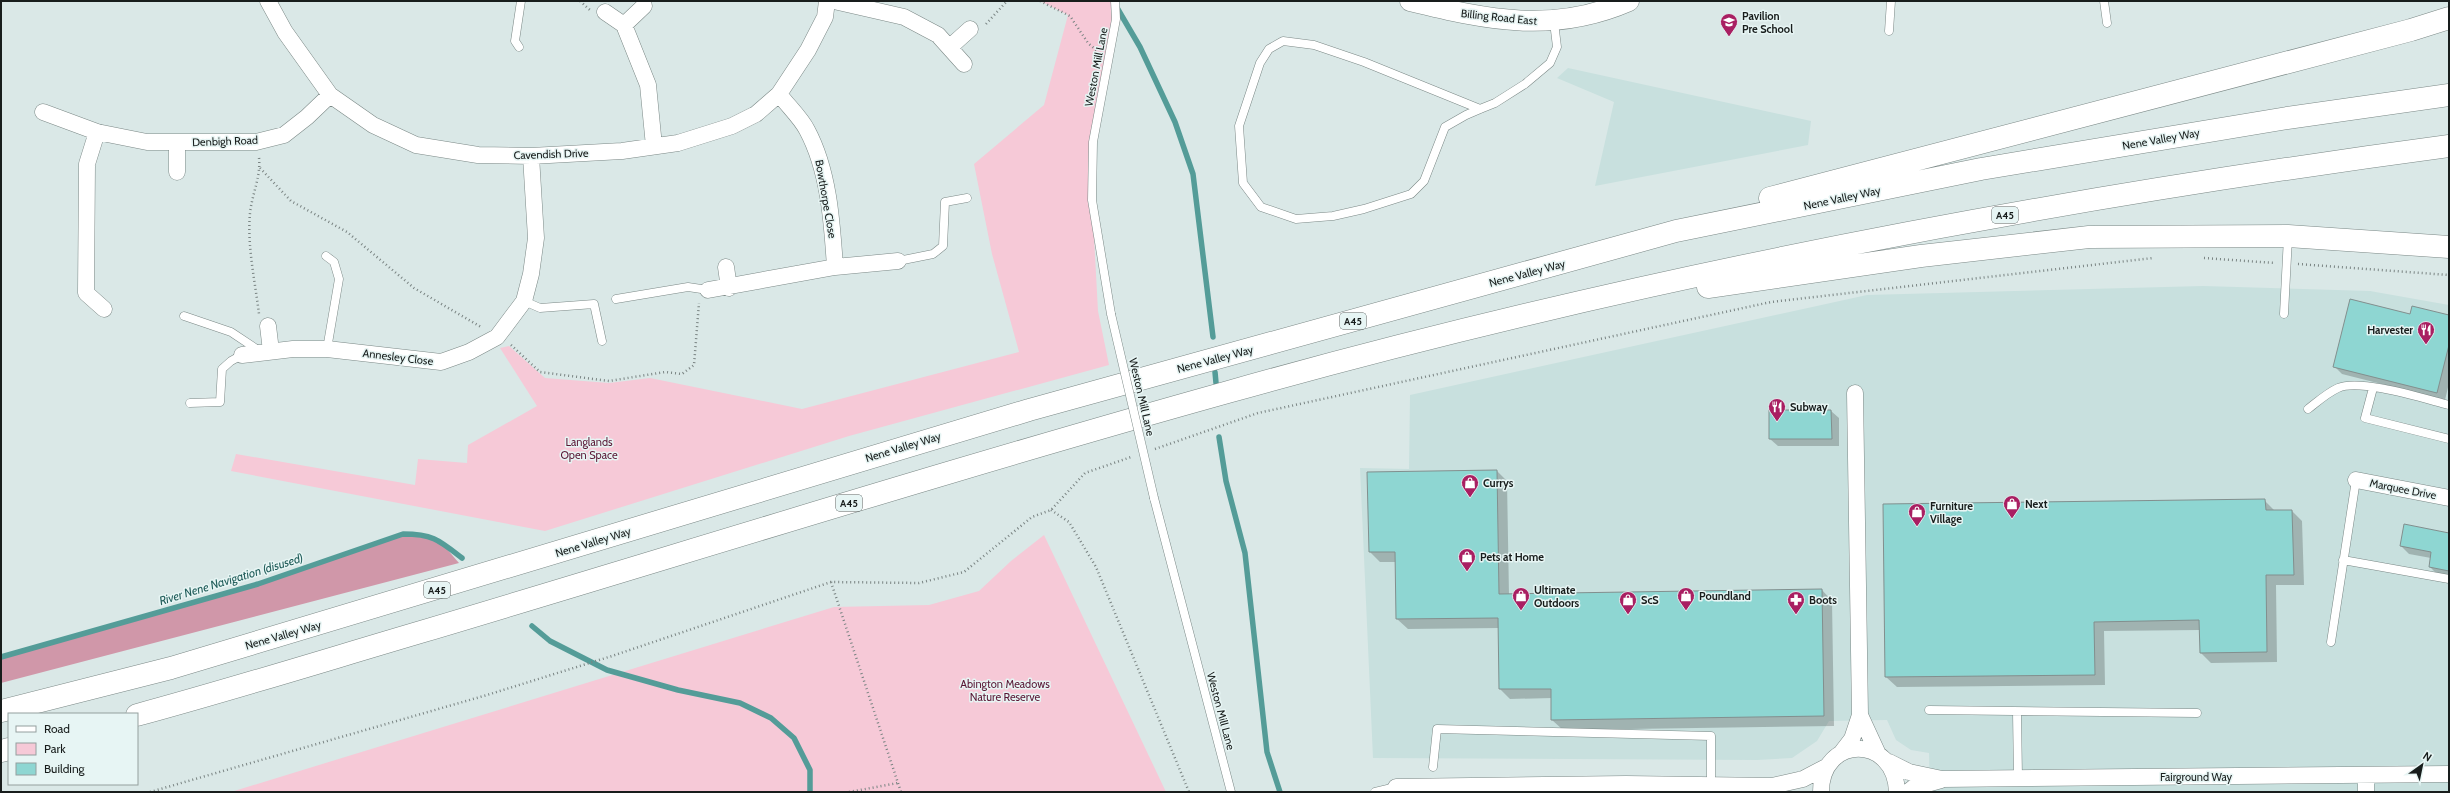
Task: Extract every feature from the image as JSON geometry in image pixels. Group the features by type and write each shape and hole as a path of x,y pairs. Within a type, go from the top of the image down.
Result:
{"highway":[{"path":"1676,232 1751,203 2216,82 2412,30 2449,18"},
{"name":"Nene Valley Way","path":"1,711 171,668 1029,410 1676,232 1981,169 2286,118 2449,95"},
{"name":"A45","path":"138,715 1223,393 1565,305 1761,262 1962,222 2275,170 2449,146"},
{"path":"1565,305 1787,276 1921,256 2089,237 2288,236 2449,247"}],"street":[{"name":"Cavendish Drive","path":"268,1 285,32 330,95 373,126 416,145 478,154 531,156 622,151 678,143 732,126 756,114 779,94 808,50 825,17 827,1"},
{"path":"834,1 904,17 938,35 964,64"},
{"name":"Billing Road East","path":"1410,1 1454,12 1519,21 1554,22 1588,16 1629,1"},
{"path":"624,25 644,6"},
{"path":"605,12 624,25 648,85 654,146"},
{"path":"950,47 970,29"},
{"name":"Bowthorpe Close","path":"779,94 807,129 818,154 832,224 835,267"},
{"name":"Denbigh Road","path":"43,112 97,132 146,142 256,142 284,135 307,117 330,95"},
{"path":"97,132 87,164 86,293 104,309"},
{"name":"Denbigh Road","path":"177,143 178,172"},
{"name":"Annesley Close","path":"242,355 293,349 327,349 441,362 469,352 497,337 524,301 531,274 536,238 531,156"},
{"path":"708,290 729,288 835,267 898,260"},
{"path":"726,267 729,288"},
{"path":"267,352 268,326"},
{"path":"1772,786 1803,779 1826,767 1842,752 1852,739 1860,715 1855,393"},
{"name":"Marquee Drive","path":"2356,480 2449,498"},
{"path":"1860,715 1896,779 1897,792"},
{"path":"1842,752 1850,749 1865,749 1909,772 1942,779"},
{"path":"1821,792 1821,780 1826,767"},
{"name":"Fairground Way","path":"1942,779 2018,778 2366,784 2449,774"},
{"path":"1908,792 1913,788 1942,779"},
{"path":"1396,787 1504,789 1712,785 1772,786 1797,792"}],"lane":[{"path":"519,47 515,41 521,1"},
{"name":"Weston Mill Lane","path":"1115,1 1116,19 1092,142 1092,200 1111,314 1154,498 1231,792"},
{"path":"1889,31 1891,1"},
{"path":"2104,1 2107,23"},
{"path":"1480,109 1364,62 1321,47 1283,41 1269,48 1260,62 1239,126 1243,182 1261,207 1296,219 1333,216 1364,209 1411,194 1424,181 1445,127 1480,109 1496,103 1525,84 1550,62 1557,47 1554,22"},
{"path":"898,260 933,254 943,246 945,202 967,198"},
{"path":"2284,314 2288,236"},
{"path":"326,256 334,262 339,279 327,349"},
{"path":"616,299 688,287 708,290"},
{"path":"524,301 540,308 594,304 602,341"},
{"path":"184,316 231,332 267,352"},
{"path":"190,403 220,402 222,369 231,361 242,355"},
{"path":"2308,409 2339,388 2373,388 2449,405"},
{"path":"2373,388 2365,418 2449,439"},
{"path":"2331,642 2356,480"},
{"path":"2343,560 2449,579"},
{"path":"1929,710 2197,713"},
{"path":"2017,712 2018,778"},
{"path":"1433,767 1437,729 1711,736 1712,785"},
{"path":"1375,792 1396,787"}],"path":[{"path":"970,29 978,32 1007,1"},
{"path":"1040,1 1070,16 1088,43 1108,63"},
{"path":"256,142 260,168 250,213 251,249 259,318 268,326"},
{"path":"1153,449 1258,413 1771,302 2158,257"},
{"path":"2196,257 2449,276"},
{"path":"150,792 578,667 831,582 919,583 964,572 1032,517 1052,510 1085,473 1138,455"},
{"path":"1052,510 1069,522 1096,567 1189,792"},
{"path":"831,582 901,792"},
{"path":"849,792 898,783"}],"shaded area":[{"path":"1568,68 1811,121 1808,145 1595,186 1614,102 1557,78"},
{"path":"2203,286 2370,291 2449,305 2449,792 1930,792 1929,753 1911,750 1896,740 1887,720 1829,721 1817,741 1792,758 1757,760 1373,758 1360,468 1409,469 1410,395 1867,295"},
{"path":"403,534 422,535 436,540 447,549 459,563 1,683 1,657 258,584"}],"green space":[{"name":"Langlands Open Space","path":"1040,1 1115,1 1116,19 1093,142 1092,200 1098,311 1109,365 849,436 545,531 231,471 236,454 415,485 418,459 467,463 468,445 537,406 500,348 509,346 545,378 609,383 650,378 802,409 1019,352 992,254 974,164 1044,105 1068,15"},
{"name":"Abington Meadows Nature Reserve","path":"1044,535 1166,792 231,792 834,607 929,605 979,591 1011,561"}],"building":[{"path":"2350,299 2410,314 2412,306 2449,315 2449,345 2437,393 2333,367"},
{"path":"1769,410 1831,410 1832,439 1769,439"},
{"path":"1497,470 1499,594 1822,589 1824,716 1551,720 1551,689 1499,689 1498,618 1396,619 1395,552 1369,552 1367,472"},
{"path":"2265,499 2266,510 2292,510 2294,575 2266,575 2267,652 2200,653 2199,620 2094,622 2095,675 1885,677 1883,504"},
{"path":"2404,524 2449,533 2449,571 2429,567 2431,552 2400,546"}],"waterway":[{"path":"1116,6 1140,47 1175,122 1193,174 1213,337"},
{"path":"1215,372 1216,383"},
{"path":"1219,437 1226,481 1245,553 1267,752 1280,792"},
{"name":"River Nene Navigation (disused)","path":"1,657 258,584 403,534 422,535 435,539 462,558"},
{"name":"River Nene Navigation (disused)","path":"532,626 550,641 607,670 678,690 740,703 771,718 794,738 810,770 810,792"}],"place":[{"name":"Pavilion Pre School","path":"1729,37"},
{"name":"Harvester","path":"2426,345"},
{"name":"Subway","path":"1777,422"},
{"name":"Currys","path":"1470,498"},
{"name":"Next","path":"2012,519"},
{"name":"Furniture Village","path":"1917,527"},
{"name":"Pets at Home","path":"1467,572"},
{"name":"Ultimate Outdoors","path":"1521,611"},
{"name":"Poundland","path":"1686,611"},
{"name":"ScS","path":"1628,615"},
{"name":"Boots","path":"1796,615"}]}
